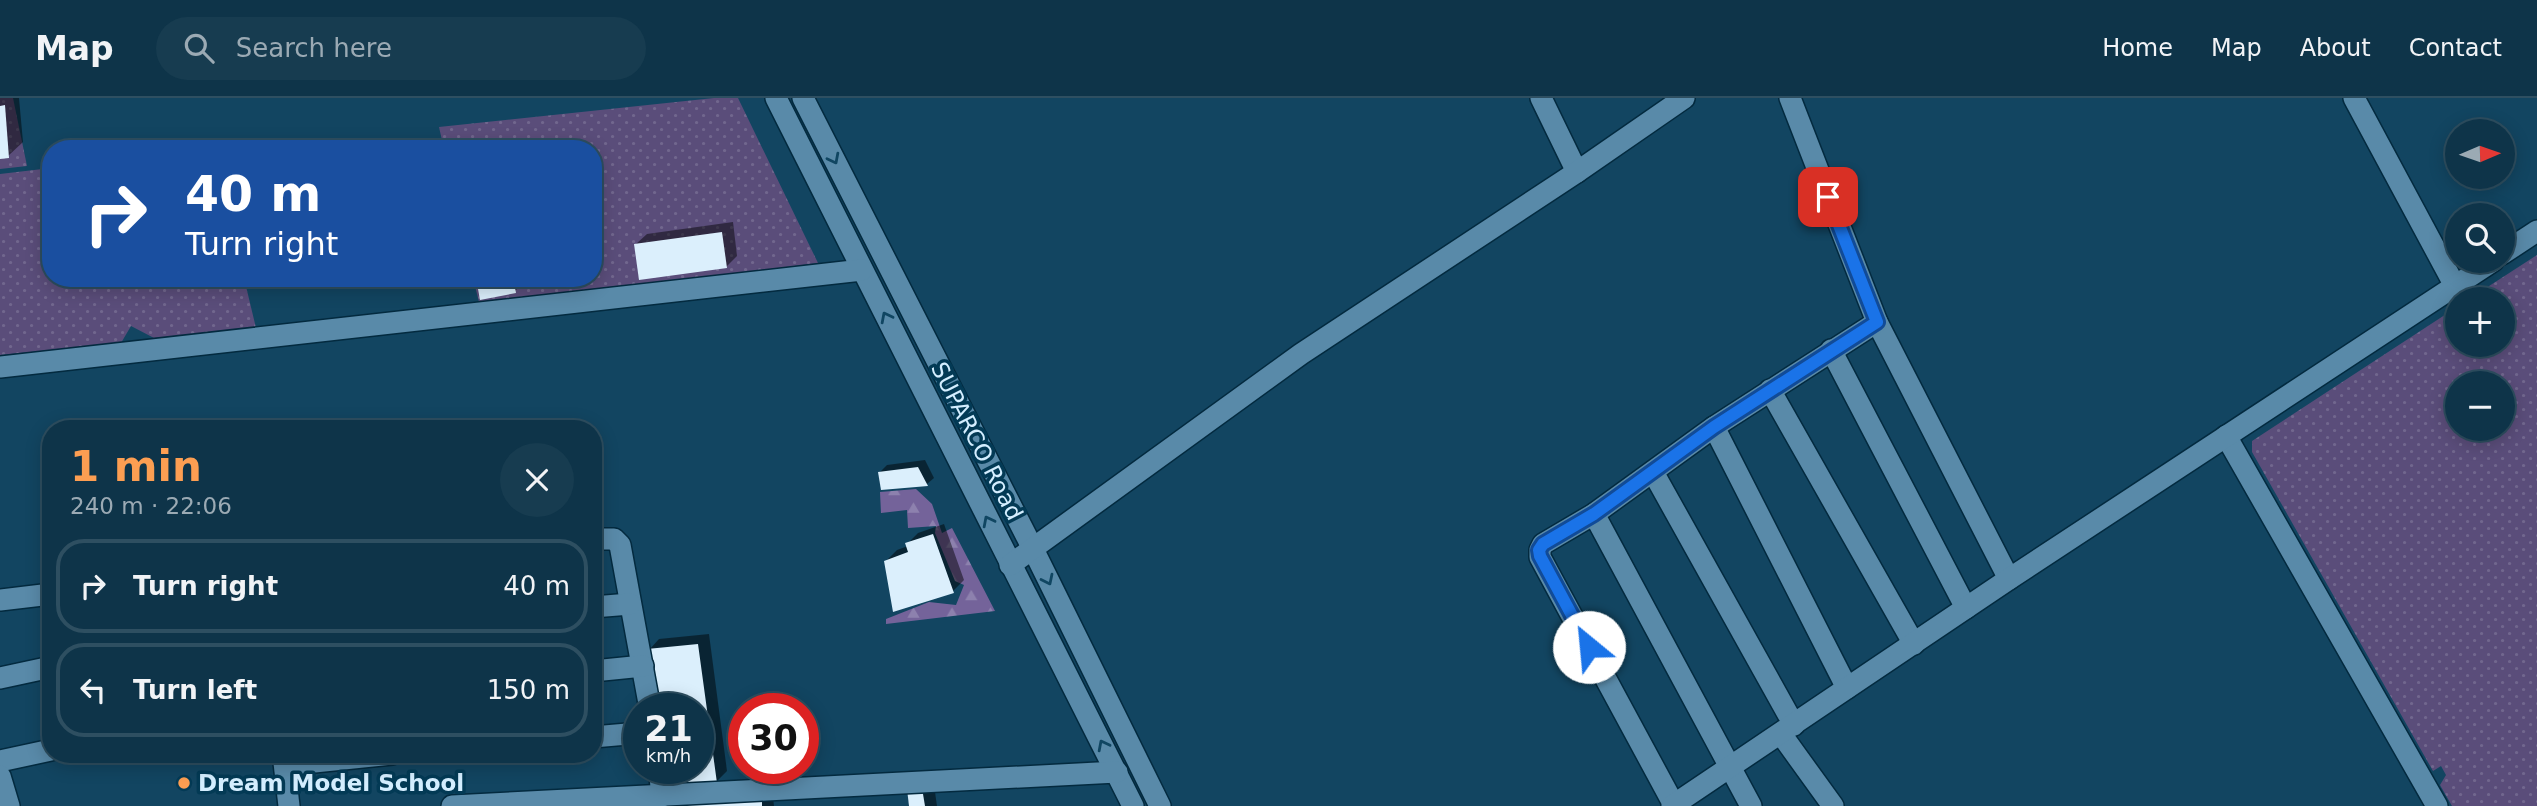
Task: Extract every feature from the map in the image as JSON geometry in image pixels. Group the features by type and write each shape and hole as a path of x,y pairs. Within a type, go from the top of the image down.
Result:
{"street":[{"name":"SUPARCO Road","path":"776,98 1133,806"},
{"name":"SUPARCO Road","path":"803,98 1033,549 1160,806"},
{"path":"1541,98 1577,172"},
{"path":"1790,98 1877,322 2009,579"},
{"path":"2354,98 2455,286"},
{"path":"1010,565 1301,354 1577,172 1673,101"},
{"path":"2515,245 2537,231"},
{"path":"0,367 862,270"},
{"path":"1877,322 1714,427 1594,514 1543,544 1539,550 1540,556 1684,802 1728,767 1788,730 2009,579 2475,273"},
{"path":"1831,350 1966,608"},
{"path":"1770,390 1914,644"},
{"path":"1714,427 1847,688"},
{"path":"2225,436 2437,806"},
{"path":"1653,472 1788,730 1833,806"},
{"path":"1594,514 1751,806"},
{"path":"602,539 614,539 620,545 647,693"},
{"path":"0,600 42,595"},
{"path":"602,606 631,604"},
{"path":"602,670 643,666"},
{"path":"0,678 42,669"},
{"path":"602,736 623,734"},
{"path":"0,761 42,752"},
{"path":"284,763 289,806"},
{"path":"452,806 1116,772"},
{"path":"0,776 9,806"},
{"path":"661,784 662,796"}],"shaded area":[{"path":"0,98 13,98 27,166 0,169"},
{"path":"714,98 738,98 818,263 480,306 475,287 602,287 602,140 442,140 439,127"},
{"path":"42,169 42,287 246,287 256,328 154,338 131,326 121,343 0,355 0,174"},
{"path":"2537,255 2537,806 2452,806 2440,785 2446,775 2441,766 2433,771 2252,452 2252,441 2445,315 2445,357 2515,357 2515,287 2488,287 2509,273 2515,273 2515,269"}],"green space":[{"path":"916,489 932,504 942,533 952,528 995,611 886,624 886,619 929,602 956,605 964,585 955,581 935,533 936,526 908,528 907,510 881,513 880,492"}],"building":[{"path":"5,105 9,158 0,159 0,106"},
{"path":"722,232 727,268 639,280 634,244"},
{"path":"478,287 515,287 516,293 480,300"},
{"path":"918,467 928,486 881,490 878,472"},
{"path":"933,534 954,593 893,612 884,561 908,552 905,543"},
{"path":"698,644 705,693 654,693 647,649"},
{"path":"714,761 717,783 714,783"},
{"path":"668,784 701,784 668,786"},
{"path":"922,788 925,806 909,806 907,789"},
{"path":"762,798 762,806 684,806 684,801"}],"place":[{"name":"Dream Model School","path":"184,783"}],"route":[{"path":"1589,647 1540,556 1539,550 1543,544 1594,514 1714,427 1877,322 1828,197"}]}
